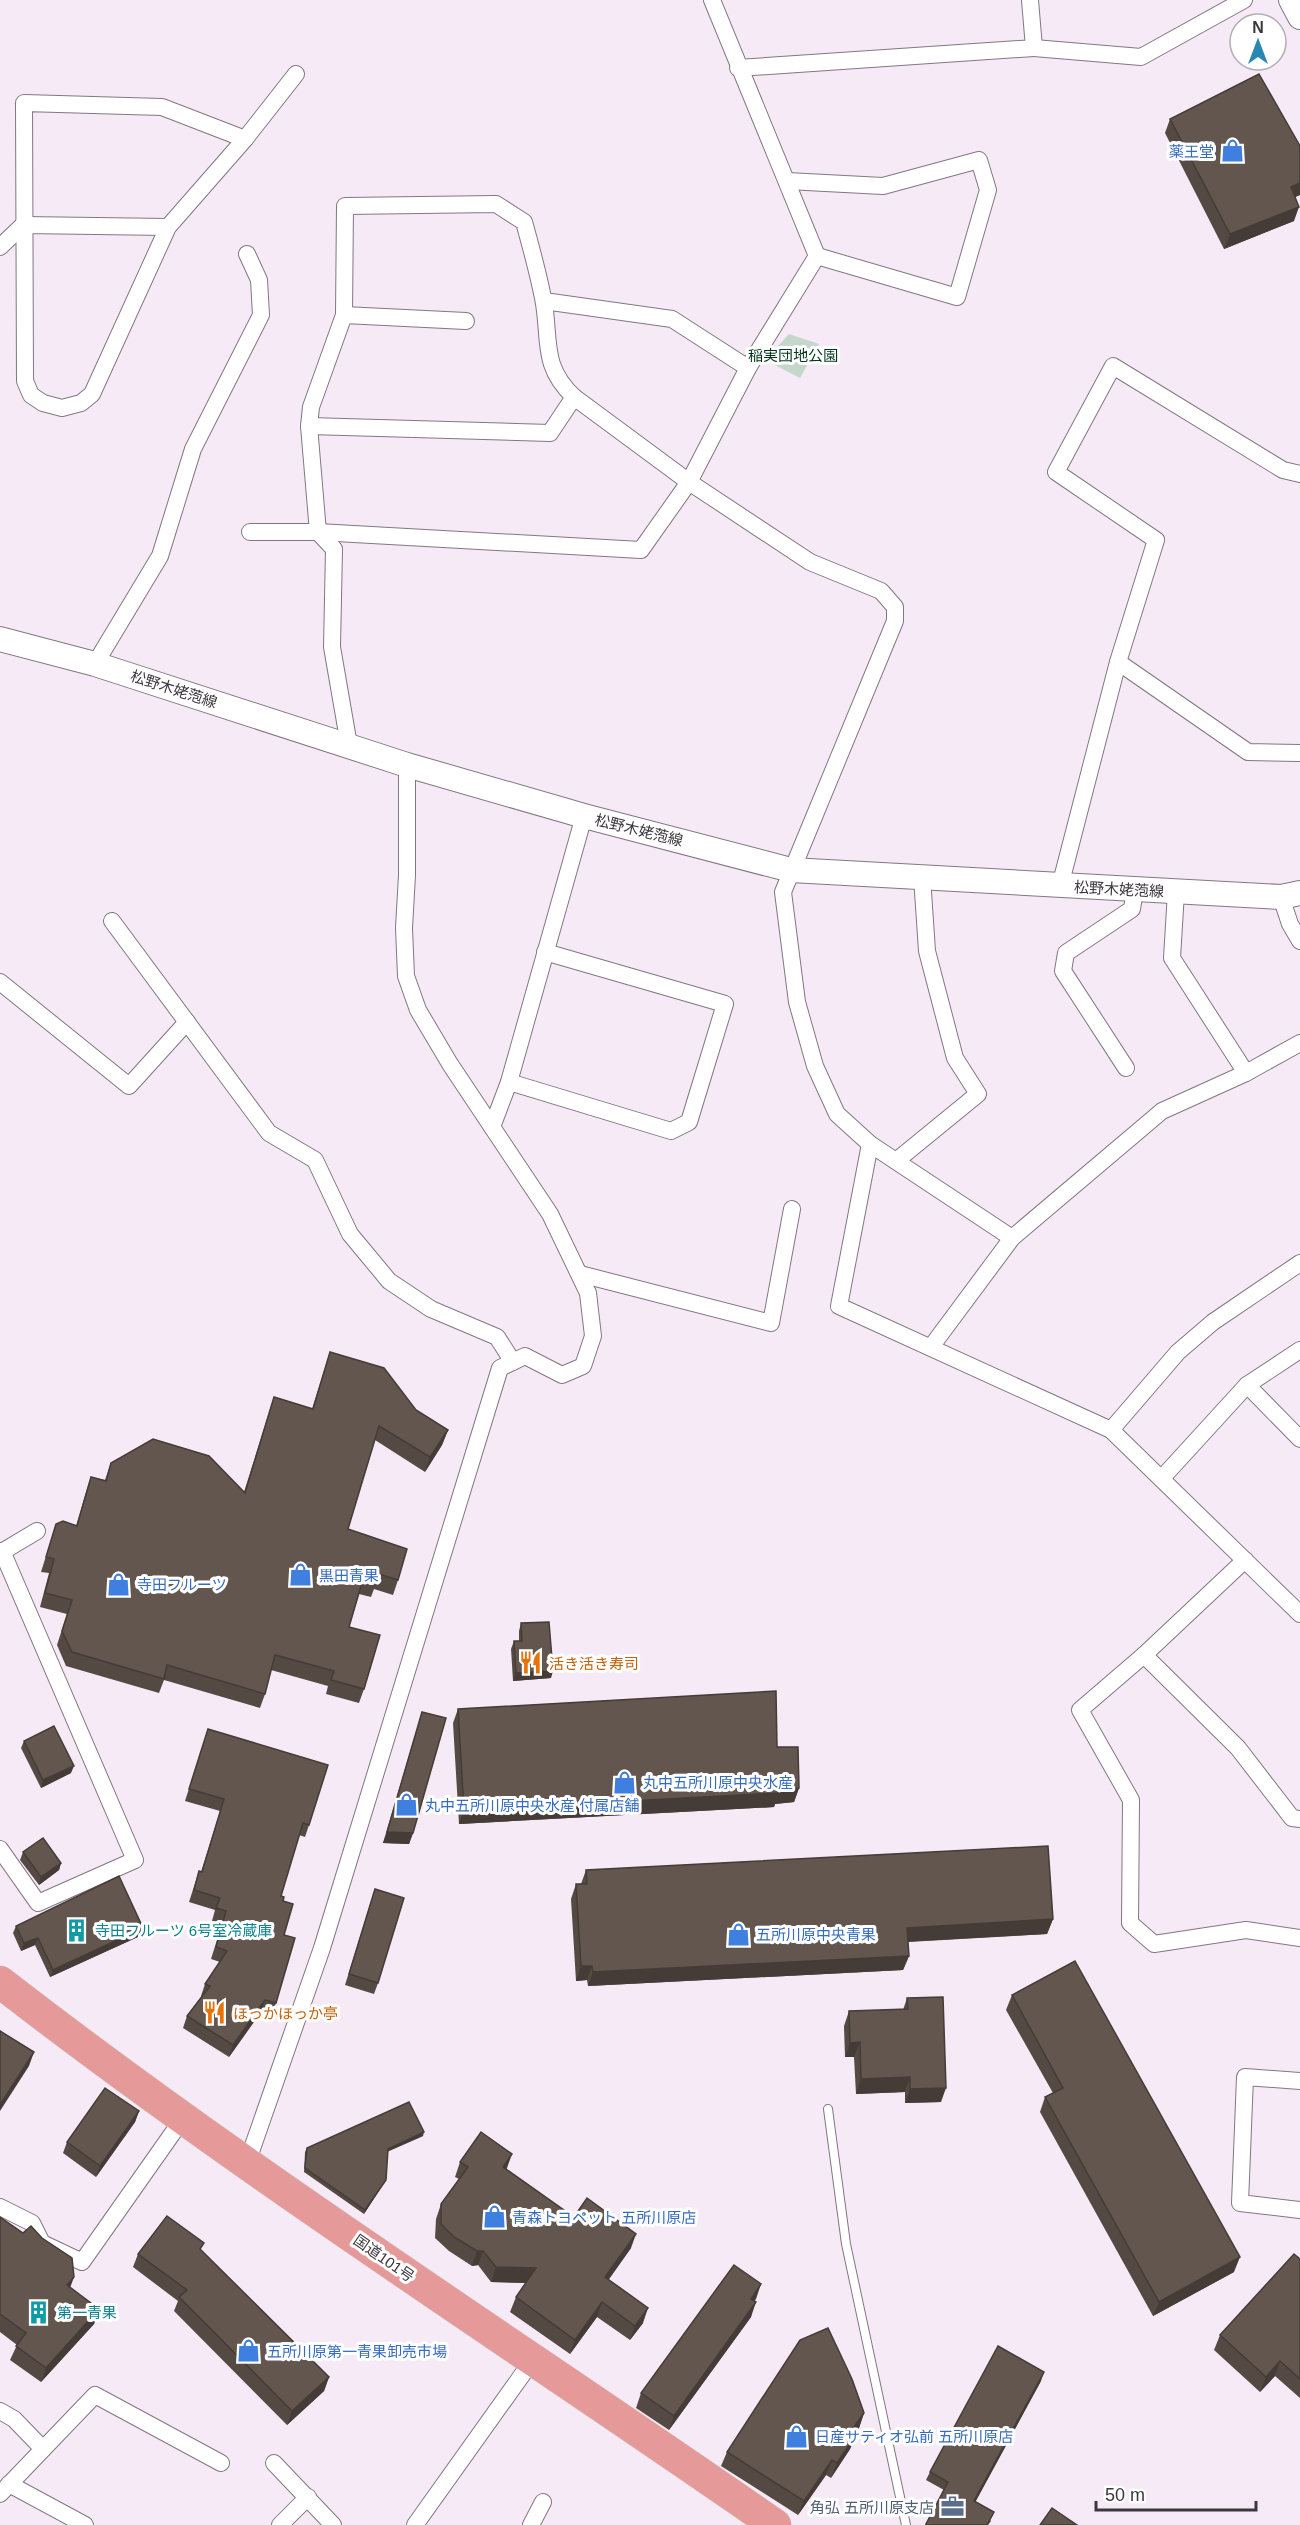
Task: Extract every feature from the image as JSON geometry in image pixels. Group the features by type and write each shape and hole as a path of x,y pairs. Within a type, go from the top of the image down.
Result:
{"highway":[{"name":"国道101号","path":"0,1982 248,2163 532,2361 775,2525"}],"main road":[{"path":"1291,0 1300,17"},
{"name":"松野木姥萢線","path":"0,639 95,664 407,765 584,816 791,870 1176,892 1294,894"}],"street":[{"path":"711,0 818,256"},
{"path":"1030,0 1034,48"},
{"path":"738,68 1034,48 1141,57 1244,0"},
{"path":"245,140 162,107 24,103 25,381 31,396 43,403 62,408 81,403 92,394 168,227 245,140 296,74"},
{"path":"787,182 884,186 979,160 988,190 957,297 818,256"},
{"path":"350,745 332,647 334,549 318,531 309,426 311,407 344,315 345,206 496,204 524,222 544,301 547,341 559,383 574,397 689,482 810,562 881,591 895,607 895,621 783,892 797,1002 815,1066 837,1114 870,1144 1012,1238"},
{"path":"0,247 23,225 168,227"},
{"path":"95,664 160,556 192,449 261,315 259,280 247,254"},
{"path":"250,531 318,531 641,550 689,482 748,368 818,256"},
{"path":"544,301 672,319 748,368"},
{"path":"344,315 466,321"},
{"path":"1060,886 1118,662 1156,540 1056,472 1113,366 1283,470 1300,474"},
{"path":"309,426 550,433 574,397"},
{"path":"1118,662 1248,752 1300,753"},
{"path":"248,2163 322,1948 500,1368 525,1356 562,1375 583,1366 593,1336 588,1293 550,1215 418,1010 406,976 404,928 407,875 407,765"},
{"path":"492,1127 509,1082 584,816"},
{"path":"896,1161 978,1094 956,1058 927,951 922,877"},
{"path":"1300,879 1294,894 1290,924 1300,941"},
{"path":"1126,1068 1063,971 1066,953 1132,909 1136,890"},
{"path":"1176,892 1172,958 1246,1073"},
{"path":"112,921 268,1133 315,1160 350,1234 389,1281 431,1309 497,1337 513,1362"},
{"path":"509,1082 671,1131 689,1122 725,1004 545,952"},
{"path":"0,982 129,1086 187,1022"},
{"path":"931,1347 1012,1238 1162,1111 1246,1073 1300,1043"},
{"path":"870,1144 838,1306 1111,1430 1300,1614"},
{"path":"580,1274 771,1323 792,1209"},
{"path":"1111,1430 1178,1352 1213,1322 1300,1263"},
{"path":"1162,1478 1248,1385 1300,1350"},
{"path":"1248,1385 1300,1439"},
{"path":"0,1849 38,1903 135,1860 1,1552 37,1531"},
{"path":"1245,1560 1144,1655 1080,1710 1131,1800 1130,1923 1154,1944 1246,1930 1300,1938"},
{"path":"1144,1655 1238,1748 1292,1818 1300,1819"},
{"path":"1300,2081 1245,2077 1240,2203 1300,2210"},
{"path":"0,2207 32,2223 42,2243 82,2262 184,2117"},
{"path":"415,2525 532,2361"},
{"path":"85,2525 5,2489 95,2395 221,2463"},
{"path":"0,2411 14,2419 43,2449"},
{"path":"274,2463 333,2525"},
{"path":"280,2525 308,2497"},
{"path":"531,2525 543,2502"}],"lane":[{"path":"828,2109 846,2244 906,2525"}],"green space":[{"name":"稲実団地公園","path":"789,334 819,344 800,378 765,360"}],"building":[{"name":"薬王堂","path":"1259,74 1300,146 1300,183 1291,187 1299,207 1230,234 1170,119"},
{"path":"330,1352 384,1368 416,1410 448,1430 430,1457 379,1426 348,1529 407,1549 398,1580 379,1574 377,1583 363,1579 349,1627 380,1635 364,1689 331,1680 334,1671 275,1655 265,1694 167,1665 164,1679 72,1652 62,1631 72,1600 45,1593 54,1559 46,1557 56,1524 63,1521 77,1526 91,1477 106,1481 111,1463 153,1439 209,1456 245,1493 274,1397 313,1409"},
{"name":"活き活き寿司","path":"549,1622 553,1671 516,1673 514,1641 522,1641 521,1623"},
{"name":"丸中五所川原中央水産","path":"776,1691 777,1747 798,1747 799,1788 779,1790 779,1793 464,1810 458,1709"},
{"name":"丸中五所川原中央水産 付属店舗","path":"422,1712 446,1718 413,1833 387,1832"},
{"path":"54,1726 74,1766 43,1780 24,1741"},
{"path":"208,1729 328,1765 309,1825 303,1823 281,1896 284,1897 283,1901 293,1904 284,1935 295,1938 276,2003 265,2000 233,2045 187,2016 210,1986 205,1984 227,1951 216,1947 226,1911 216,1908 220,1898 194,1890 199,1871 202,1872 224,1799 189,1789"},
{"path":"43,1838 61,1863 41,1877 23,1852"},
{"name":"五所川原中央青果","path":"1048,1846 1053,1919 907,1928 909,1956 593,1972 592,1966 581,1966 576,1884 587,1884 586,1870"},
{"name":"寺田フルーツ 6号室冷蔵庫","path":"119,1876 143,1928 53,1970 38,1938 24,1943 16,1926"},
{"path":"375,1889 404,1898 378,1983 349,1974"},
{"path":"1075,1961 1240,2257 1159,2302 1045,2097 1063,2088 1012,1995"},
{"path":"943,1997 946,2088 910,2089 910,2077 861,2079 860,2042 850,2043 849,2011 908,2009 907,1998"},
{"path":"0,2031 34,2052 0,2105"},
{"path":"105,2088 139,2111 100,2166 67,2142"},
{"path":"409,2102 424,2132 388,2149 386,2180 365,2210 305,2168 307,2148"},
{"path":"481,2132 512,2154 503,2167 574,2217 587,2198 636,2234 605,2277 648,2308 635,2326 602,2302 575,2340 516,2297 536,2268 496,2267 483,2251 477,2251 454,2237 441,2224 441,2204 468,2167 460,2162"},
{"path":"167,2216 204,2243 200,2249 329,2377 292,2411 179,2297 187,2290 138,2254"},
{"name":"第一青果","path":"0,2217 23,2233 31,2226 42,2238 72,2258 74,2277 67,2285 99,2309 46,2368 16,2346 26,2333 0,2314"},
{"path":"1294,2254 1300,2259 1300,2379 1280,2361 1266,2377 1220,2335"},
{"path":"734,2265 761,2284 751,2299 756,2302 674,2416 641,2393"},
{"name":"日産サティオ弘前 五所川原店","path":"828,2328 852,2379 864,2413 851,2431 856,2435 837,2463 832,2460 804,2501 727,2452 800,2340"},
{"path":"998,2346 1044,2372 974,2501 994,2512 987,2525 927,2525 948,2482 930,2472"},
{"path":"1052,2508 1077,2525 1040,2525"}],"place":[{"name":"薬王堂","path":"1232,151"},
{"name":"黒田青果","path":"301,1575"},
{"name":"寺田フルーツ","path":"119,1584"},
{"name":"活き活き寿司","path":"531,1663"},
{"name":"丸中五所川原中央水産","path":"625,1782"},
{"name":"丸中五所川原中央水産 付属店舗","path":"407,1805"},
{"name":"寺田フルーツ 6号室冷蔵庫","path":"77,1930"},
{"name":"五所川原中央青果","path":"738,1934"},
{"name":"ほっかほっか亭","path":"215,2013"},
{"name":"青森トヨペット 五所川原店","path":"494,2217"},
{"name":"第一青果","path":"39,2312"},
{"name":"五所川原第一青果卸売市場","path":"249,2351"},
{"name":"日産サティオ弘前 五所川原店","path":"797,2436"},
{"name":"角弘 五所川原支店","path":"952,2507"}]}
